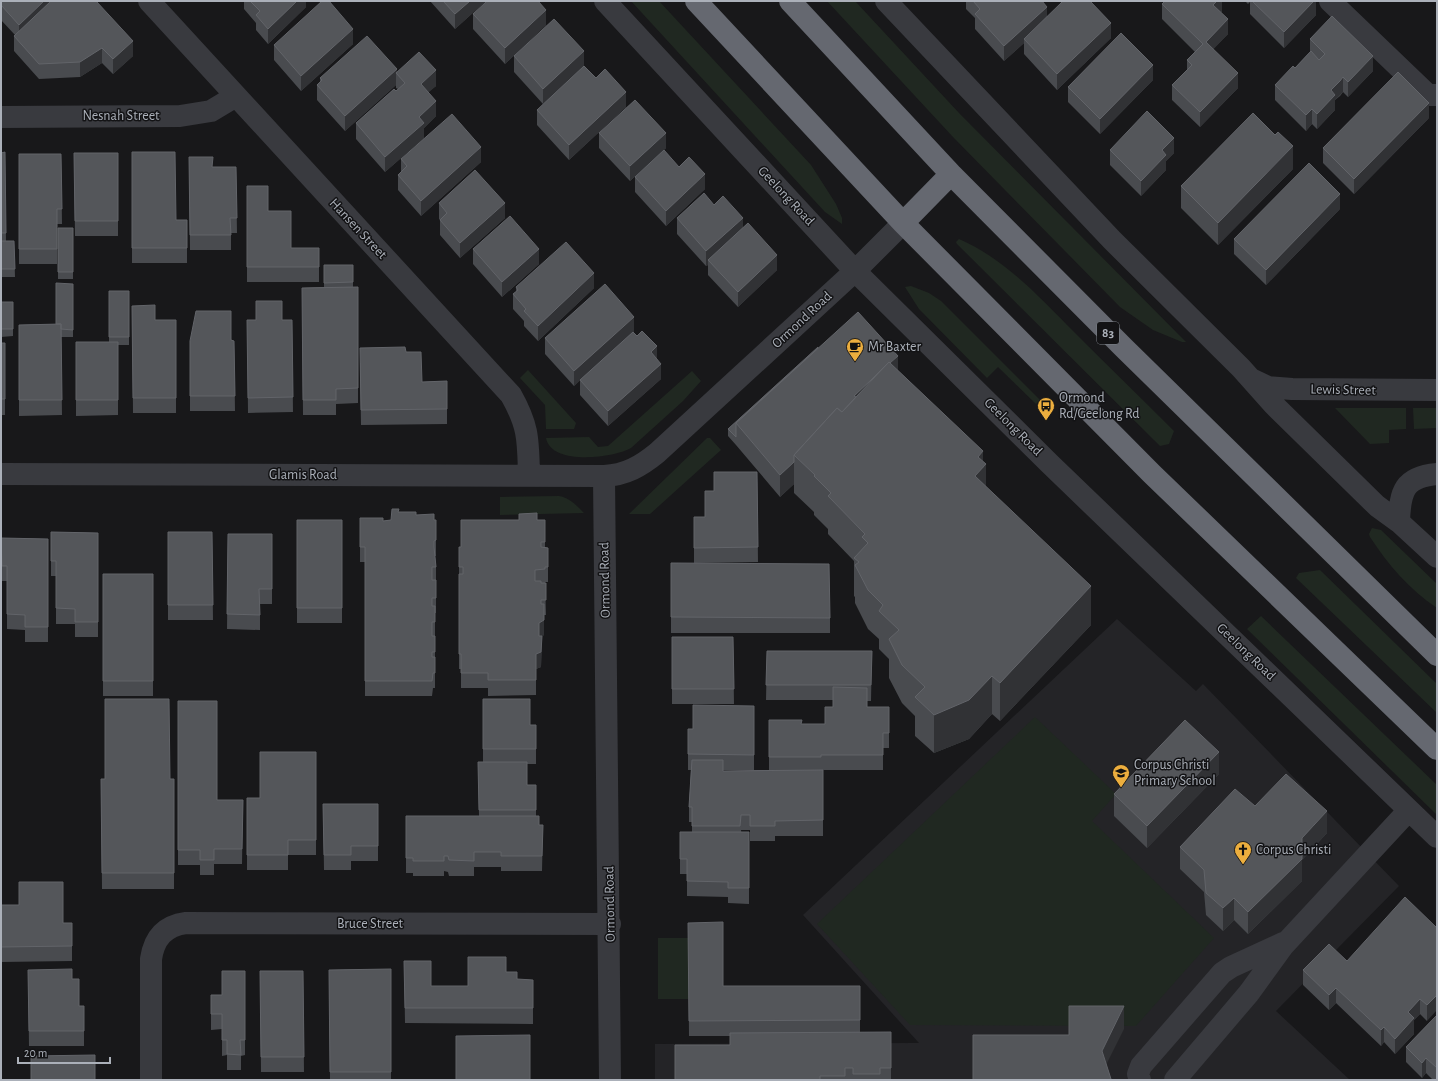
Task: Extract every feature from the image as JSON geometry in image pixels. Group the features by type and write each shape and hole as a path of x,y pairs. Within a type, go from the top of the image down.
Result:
{"highway":[{"path":"696,1 903,223 1152,474 1437,749"},
{"name":"83","path":"790,1 951,174 1124,348 1437,655"},
{"path":"903,223 951,174"}],"street":[{"name":"Hansen Street","path":"148,1 511,395 521,413 528,433 529,475"},
{"name":"Geelong Road","path":"605,1 855,271 1049,463 1437,837"},
{"path":"1330,1 1434,98"},
{"path":"894,4 1112,240 1251,379 1274,405 1377,506 1399,522 1437,557"},
{"name":"Nesnah Street","path":"1,117 180,116 211,110 236,96"},
{"name":"Ormond Road","path":"610,1080 610,924 604,476 627,472 648,460 855,271 903,223"},
{"name":"Lewis Street","path":"1251,379 1268,387 1292,389 1437,390"},
{"name":"Glamis Road","path":"1,474 604,476"},
{"path":"1399,522 1401,498 1406,486 1413,479 1420,476 1437,474"},
{"path":"1175,1080 1249,993 1290,938 1409,810"},
{"name":"Bruce Street","path":"150,1080 150,959 155,943 160,935 171,926 186,923 610,924"},
{"path":"1140,1080 1138,1074 1141,1066 1222,973 1236,964 1274,948 1290,938"}],"shaded area":[{"path":"631,1 659,1 811,165 836,204 842,218 842,224 825,212"},
{"path":"827,1 855,1 959,113 1186,342 1182,342 1153,330 1120,307 953,137"},
{"path":"959,239 975,247 1006,268 1048,306 1174,431 1169,444 1160,446 957,244 956,242"},
{"path":"911,286 929,293 941,301 1040,400 1036,404 998,367 987,378 919,309 905,287"},
{"path":"528,370 576,423 574,429 546,429 545,405 520,378"},
{"path":"692,371 701,381 683,401 631,448 611,455 584,457 559,453 550,447 546,438 589,437 598,447 608,446"},
{"path":"1335,408 1406,408 1406,429 1389,430 1389,443 1370,444"},
{"path":"1413,408 1437,408 1437,428 1414,429"},
{"path":"707,438 710,438 721,450 650,514 629,514"},
{"path":"559,496 570,500 584,513 500,515 500,497"},
{"path":"1372,528 1381,530 1437,584 1437,608 1417,593 1392,567 1370,537 1369,534"},
{"path":"1320,570 1437,684 1437,713 1296,578 1299,573"},
{"path":"1261,616 1437,785 1437,815 1247,629"},
{"name":"Corpus Christi Primary School","path":"1117,619 1196,691 1203,684 1399,886 1276,1011 1350,1080 655,1080 655,1044 919,1043 803,915"},
{"path":"1035,717 1116,794 1092,821 1214,938 1136,1026 910,1025 817,924"},
{"path":"658,938 688,938 689,999 658,999"}],"building":[{"path":"1,1 44,1 19,25 1,5"},
{"path":"51,1 96,1 133,41 113,59 102,48 80,62 39,64 14,36"},
{"path":"250,1 297,1 268,29 256,15 260,11"},
{"path":"322,1 329,1 353,29 301,76 274,45"},
{"path":"443,1 470,1 455,14"},
{"path":"487,1 538,1 546,10 505,48 473,14"},
{"path":"973,1 1042,1 1047,7 1004,46 975,14 980,9"},
{"path":"1063,1 1090,1 1111,23 1057,74 1024,39"},
{"path":"1165,1 1217,1 1213,5 1228,19 1206,42 1238,73 1200,112 1172,85 1192,65 1187,60 1203,44 1162,4"},
{"path":"1252,1 1314,1 1284,32"},
{"path":"1332,16 1373,56 1348,82 1343,77 1331,90 1335,95 1317,114 1312,109 1306,115 1275,85 1293,66 1295,68 1311,51 1319,60 1325,54 1310,39"},
{"path":"554,19 584,51 543,89 514,56"},
{"path":"1121,33 1153,65 1100,119 1068,87"},
{"path":"367,36 397,69 345,116 317,85 322,80 320,78"},
{"path":"419,52 436,70 421,84 436,101 419,117 424,123 385,157 356,123 394,89 396,91 405,83 396,73"},
{"path":"584,66 596,78 605,69 626,92 569,145 537,110"},
{"path":"1398,72 1429,103 1354,179 1323,148"},
{"path":"635,100 666,133 630,166 599,133"},
{"path":"1147,111 1174,138 1162,150 1166,155 1141,181 1110,150"},
{"path":"1253,113 1275,135 1278,132 1293,146 1218,223 1181,186"},
{"path":"452,114 481,147 421,201 398,175 407,166 401,159"},
{"path":"664,150 679,167 689,157 705,174 666,211 635,177"},
{"path":"5,152 6,233 1,233 1,153"},
{"path":"132,152 175,152 176,220 187,220 187,248 132,248"},
{"path":"74,153 118,153 118,221 75,221"},
{"path":"19,154 61,154 62,209 57,209 57,249 19,249"},
{"path":"189,157 213,157 212,167 236,167 237,218 230,218 231,235 190,235"},
{"path":"1309,163 1340,194 1266,270 1234,239"},
{"path":"475,170 505,203 460,243 440,220 447,213 439,203"},
{"path":"247,186 268,186 268,211 291,211 291,248 319,248 319,267 247,267"},
{"path":"704,193 714,205 723,196 743,218 706,251 677,218"},
{"path":"510,216 539,249 502,282 473,249"},
{"path":"748,223 777,255 738,292 708,260"},
{"path":"58,228 73,228 73,272 58,272"},
{"path":"1,241 14,241 15,269 1,269"},
{"path":"566,242 594,273 538,326 524,311 526,309 513,294 518,290 516,287"},
{"path":"324,265 353,265 353,282 324,283"},
{"path":"56,283 73,284 73,330 61,329 61,324 56,324"},
{"path":"605,284 634,317 574,371 545,338"},
{"path":"358,287 358,388 336,389 336,400 303,400 302,288"},
{"path":"109,291 129,291 129,337 109,337"},
{"path":"256,301 282,301 282,320 292,320 293,397 248,398 247,320 256,320"},
{"path":"1,302 13,302 13,329 1,329"},
{"path":"155,305 155,320 176,320 176,398 133,398 132,306"},
{"path":"196,311 231,311 231,340 234,341 235,396 190,396 190,341"},
{"path":"858,312 898,356 890,363 889,362 854,396 856,397 842,412 837,408 794,455 794,462 780,475 736,423"},
{"path":"61,324 62,400 19,400 19,325"},
{"path":"642,331 657,346 651,352 661,364 608,411 580,380 633,332 637,336"},
{"path":"76,342 118,342 118,400 76,400"},
{"path":"1,343 5,343 5,399 1,399"},
{"path":"405,347 406,352 421,352 422,382 447,381 447,409 361,410 360,348"},
{"path":"818,347 736,423 736,437 728,429"},
{"path":"889,362 983,451 978,457 986,464 975,476 1091,586 1000,683 992,676 969,700 934,715 915,697 925,687 902,665 889,639 899,630 879,611 883,605 868,590 855,565 859,562 854,558 868,543 862,537 865,534 828,496 831,493 814,476 815,475 794,455 837,408 842,412"},
{"path":"714,472 757,472 758,547 694,548 694,517 705,517 705,491 714,491"},
{"path":"392,509 399,509 398,512 416,512 416,515 434,514 434,520 436,520 436,540 434,541 434,547 436,567 432,567 432,580 436,580 436,598 432,598 432,606 435,606 435,622 432,622 432,636 435,636 435,652 432,652 432,657 435,657 435,673 433,673 432,681 365,681 365,547 360,547 360,518 383,518 383,521 391,520"},
{"path":"537,513 537,520 545,520 545,542 541,542 541,547 548,548 548,567 545,567 545,569 535,570 535,581 546,583 546,600 541,600 541,604 544,604 544,620 539,623 539,636 542,636 541,652 536,654 536,680 488,680 488,673 461,673 461,654 459,654 459,574 463,574 463,567 459,567 459,547 461,547 461,520 519,520 519,514"},
{"path":"297,520 342,520 342,608 297,608"},
{"path":"51,532 98,533 98,622 75,622 75,609 56,608 56,561 51,561"},
{"path":"168,532 212,532 213,605 168,605"},
{"path":"228,534 272,534 272,589 259,589 260,615 227,614"},
{"path":"1,538 48,539 48,627 25,627 25,615 7,614 7,566 2,566"},
{"path":"671,563 829,564 830,618 671,617"},
{"path":"103,574 153,574 153,681 103,681"},
{"path":"672,637 733,637 734,689 672,689"},
{"path":"767,651 872,651 871,685 766,685"},
{"path":"833,687 867,688 867,707 889,707 889,733 883,733 883,755 769,757 769,720 802,720 801,724 825,724 825,707 833,707"},
{"path":"105,699 169,699 170,779 174,779 174,873 102,873 101,779 105,779"},
{"path":"483,699 530,699 530,725 536,725 536,749 483,749"},
{"path":"178,701 217,701 217,800 243,800 242,849 214,849 214,860 200,860 200,850 178,850"},
{"path":"693,705 754,706 754,755 688,754 688,729 693,729"},
{"path":"1185,720 1219,752 1147,826 1114,794"},
{"path":"260,752 316,752 316,840 288,840 288,855 247,855 247,798 260,798"},
{"path":"692,760 723,760 723,771 823,770 823,820 775,821 775,826 750,826 750,815 741,815 740,826 692,826 692,807 689,807"},
{"path":"478,762 527,762 527,785 536,785 536,810 479,810"},
{"name":"Corpus Christi","path":"1286,774 1327,811 1302,838 1302,859 1248,912 1234,898 1223,908 1206,893 1204,870 1180,847 1235,789 1255,806"},
{"path":"323,804 378,804 378,846 351,846 351,855 324,855"},
{"path":"406,816 539,816 539,825 543,825 542,856 501,856 501,852 474,852 474,861 449,860 448,856 444,856 444,861 413,861 413,858 406,858"},
{"path":"680,832 749,832 749,888 728,888 728,882 687,881 687,859 680,859"},
{"path":"19,882 63,882 63,923 72,923 72,946 1,947 1,905 19,905"},
{"path":"1405,897 1437,928 1437,995 1427,1005 1420,999 1408,1012 1414,1018 1395,1039 1384,1027 1381,1030 1336,988 1329,995 1303,970 1329,944 1347,961"},
{"path":"723,922 723,986 860,986 860,1020 689,1021 688,923"},
{"path":"468,957 506,957 506,972 517,972 517,979 533,980 533,1008 405,1008 404,961 431,961 431,986 468,986"},
{"path":"72,969 72,979 79,979 79,1006 84,1006 84,1031 29,1031 28,970"},
{"path":"391,969 391,1072 330,1072 329,970"},
{"path":"222,971 245,971 245,1040 240,1040 241,1055 227,1054 227,1040 222,1040 222,1014 211,1014 211,995 222,995"},
{"path":"260,971 303,971 304,1057 261,1057"},
{"path":"1069,1006 1124,1006 1102,1051 1111,1079 973,1080 973,1035 1069,1035"},
{"path":"1437,1015 1437,1068 1426,1058 1422,1063 1406,1047"},
{"path":"891,1032 891,1068 880,1068 880,1074 853,1074 853,1068 845,1068 845,1076 820,1076 820,1080 675,1080 675,1045 730,1045 730,1033"},
{"path":"530,1035 530,1080 456,1080 456,1036"},
{"path":"95,1055 95,1080 31,1080 31,1056"}],"place":[{"name":"Mr Baxter","path":"855,362"},
{"name":"Ormond Rd/Geelong Rd","path":"1046,421"},
{"name":"Corpus Christi Primary School","path":"1121,788"},
{"name":"Corpus Christi","path":"1243,865"}]}
